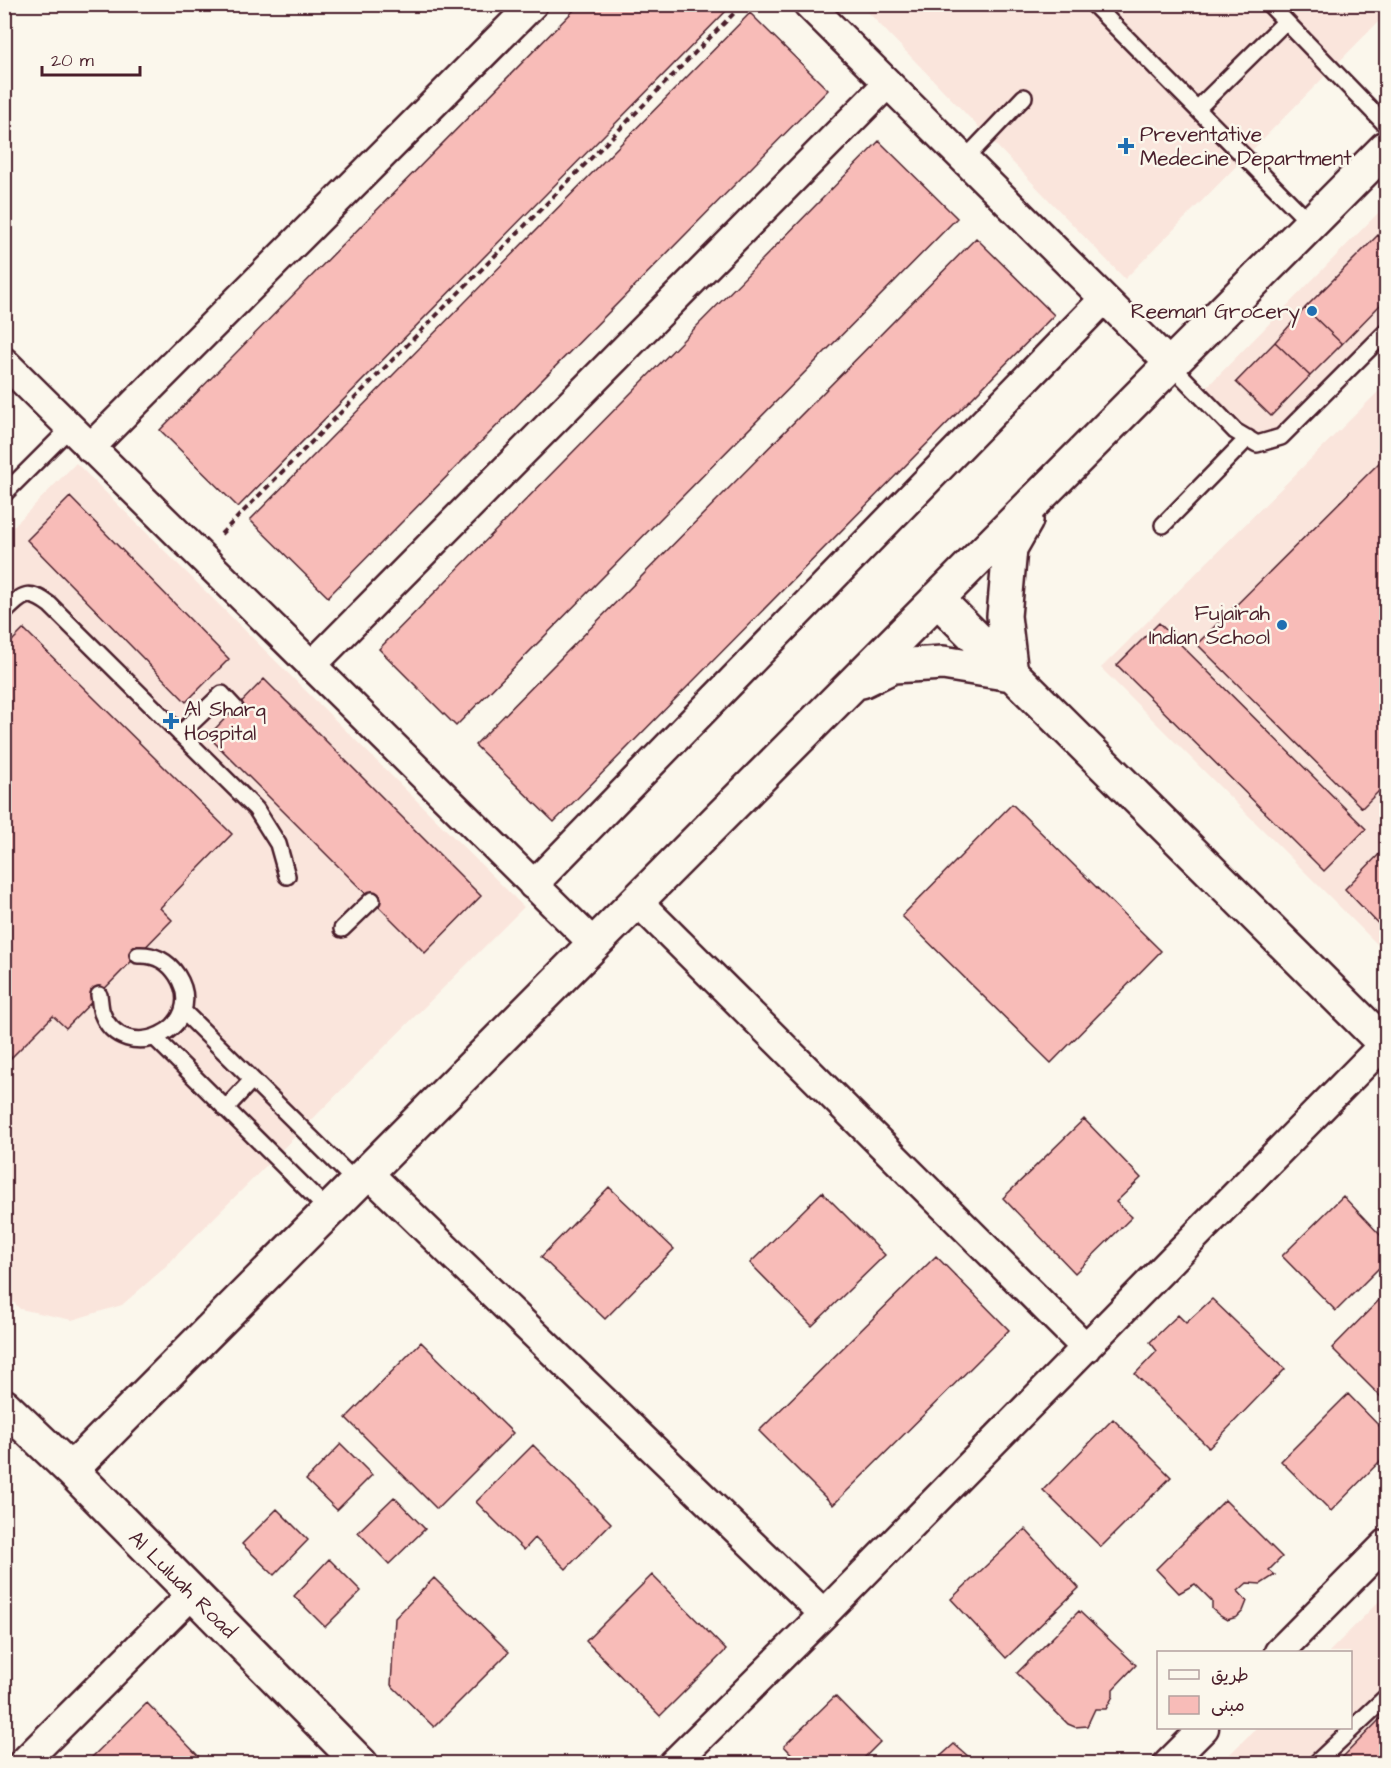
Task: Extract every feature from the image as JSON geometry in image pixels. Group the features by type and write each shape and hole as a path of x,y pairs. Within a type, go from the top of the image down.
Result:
{"street":[{"path":"90,448 533,4"},
{"path":"808,4 1171,365"},
{"path":"311,666 887,84"},
{"path":"71,1470 1386,147"},
{"path":"533,885 1104,299"},
{"path":"4,362 594,944"},
{"path":"1011,674 1004,616 1010,548 1041,495"},
{"path":"673,1764 1386,1044 938,599"},
{"path":"850,686 893,666 943,663 1011,674"},
{"path":"637,901 1086,1348"},
{"path":"362,1177 824,1614"},
{"name":"Al Luluah Road","path":"4,1406 71,1470 361,1764"},
{"path":"1280,1651 1386,1544"},
{"path":"22,1764 192,1594"},
{"path":"1168,1764 1203,1729"}],"lane":[{"path":"1093,4 1311,224"},
{"path":"1269,4 1386,125"},
{"path":"1197,110 1286,22"},
{"path":"964,160 1024,97"},
{"path":"1171,365 1235,431 1257,444 1281,436 1386,332"},
{"path":"4,494 70,428"},
{"path":"1163,525 1248,438"},
{"path":"4,613 21,597 29,594 38,596 50,605 256,809 278,844 287,876"},
{"path":"180,734 222,694 236,708"},
{"path":"342,929 372,900"},
{"path":"99,995 102,1013 114,1030 124,1036 136,1040 154,1038 169,1031 183,1011 185,995 182,982 173,968 160,958 138,955"},
{"path":"183,1011 252,1080 362,1177"},
{"path":"154,1038 329,1211"},
{"path":"225,1109 252,1080"},
{"path":"1316,1764 1386,1696"}],"path":[{"path":"200,556 743,4"}],"shaded area":[{"name":"Preventative Medecine Department","path":"1386,4 1386,14 1125,279 861,5"},
{"path":"1386,205 1386,321 1263,446 1204,390"},
{"name":"Fujairah Indian School","path":"1386,384 1386,953 1101,668"},
{"name":"Al Sharq Hospital","path":"76,463 524,907 161,1271 122,1305 72,1320 20,1309 5,1293 4,536"},
{"path":"1386,1594 1386,1763 1220,1764 1255,1729 1352,1729 1352,1651 1330,1651"}],"building":[{"path":"580,4 733,4 238,507 160,430"},
{"path":"750,13 828,90 328,597 250,520"},
{"path":"879,141 957,218 456,726 379,649"},
{"path":"1378,235 1386,243 1386,299 1342,344 1305,308"},
{"path":"976,238 1054,315 554,822 475,745"},
{"path":"1305,308 1342,344 1310,376 1275,342"},
{"path":"1275,342 1310,376 1271,416 1236,382"},
{"name":"Fujairah Indian School","path":"1386,456 1386,784 1362,808 1197,644"},
{"path":"70,497 229,659 186,702 27,540"},
{"path":"1159,623 1366,829 1324,871 1117,665"},
{"path":"24,629 232,834 160,908 172,920 66,1028 53,1016 4,1065 4,649"},
{"path":"264,679 481,896 425,953 208,736"},
{"path":"1012,804 1161,951 1051,1063 902,916"},
{"path":"1386,847 1386,932 1345,889"},
{"path":"1084,1119 1141,1178 1116,1202 1132,1217 1075,1273 1003,1198"},
{"path":"609,1187 674,1249 605,1319 541,1257"},
{"path":"822,1192 885,1255 812,1326 750,1263"},
{"path":"1343,1196 1386,1241 1386,1261 1336,1311 1282,1256"},
{"path":"936,1256 1009,1330 833,1505 759,1431"},
{"path":"1386,1293 1386,1402 1332,1348"},
{"path":"1212,1299 1285,1369 1209,1448 1135,1374 1157,1351 1150,1342 1178,1315 1186,1323"},
{"path":"421,1342 513,1433 437,1509 346,1418"},
{"path":"1348,1394 1386,1433 1386,1455 1331,1511 1281,1461"},
{"path":"1113,1419 1171,1477 1101,1547 1043,1490"},
{"path":"341,1444 372,1475 337,1510 306,1480"},
{"path":"533,1445 611,1523 566,1569 535,1538 524,1550 476,1502"},
{"path":"394,1497 425,1529 389,1564 358,1532"},
{"path":"1225,1500 1282,1557 1269,1570 1275,1575 1261,1584 1247,1583 1238,1591 1247,1601 1243,1611 1237,1617 1227,1620 1212,1609 1212,1601 1195,1584 1179,1593 1156,1569"},
{"path":"277,1509 308,1540 274,1575 242,1544"},
{"path":"1025,1529 1079,1588 1006,1658 951,1599"},
{"path":"329,1559 361,1591 325,1627 294,1596"},
{"path":"652,1575 726,1650 660,1716 586,1641"},
{"path":"434,1578 509,1652 434,1727 391,1685 395,1618"},
{"path":"1079,1611 1136,1665 1113,1689 1113,1696 1106,1709 1095,1709 1087,1726 1075,1727 1068,1724 1017,1673"},
{"path":"835,1696 880,1742 858,1764 801,1764 784,1746"},
{"path":"147,1703 206,1764 92,1764 89,1760"},
{"path":"1386,1713 1386,1764 1336,1764"},
{"path":"954,1744 977,1764 932,1764"}],"place":[{"name":"Preventative Medecine Department","path":"1126,146"},
{"name":"Reeman Grocery","path":"1312,311"},
{"name":"Fujairah Indian School","path":"1282,625"},
{"name":"Al Sharq Hospital","path":"171,721"}]}
